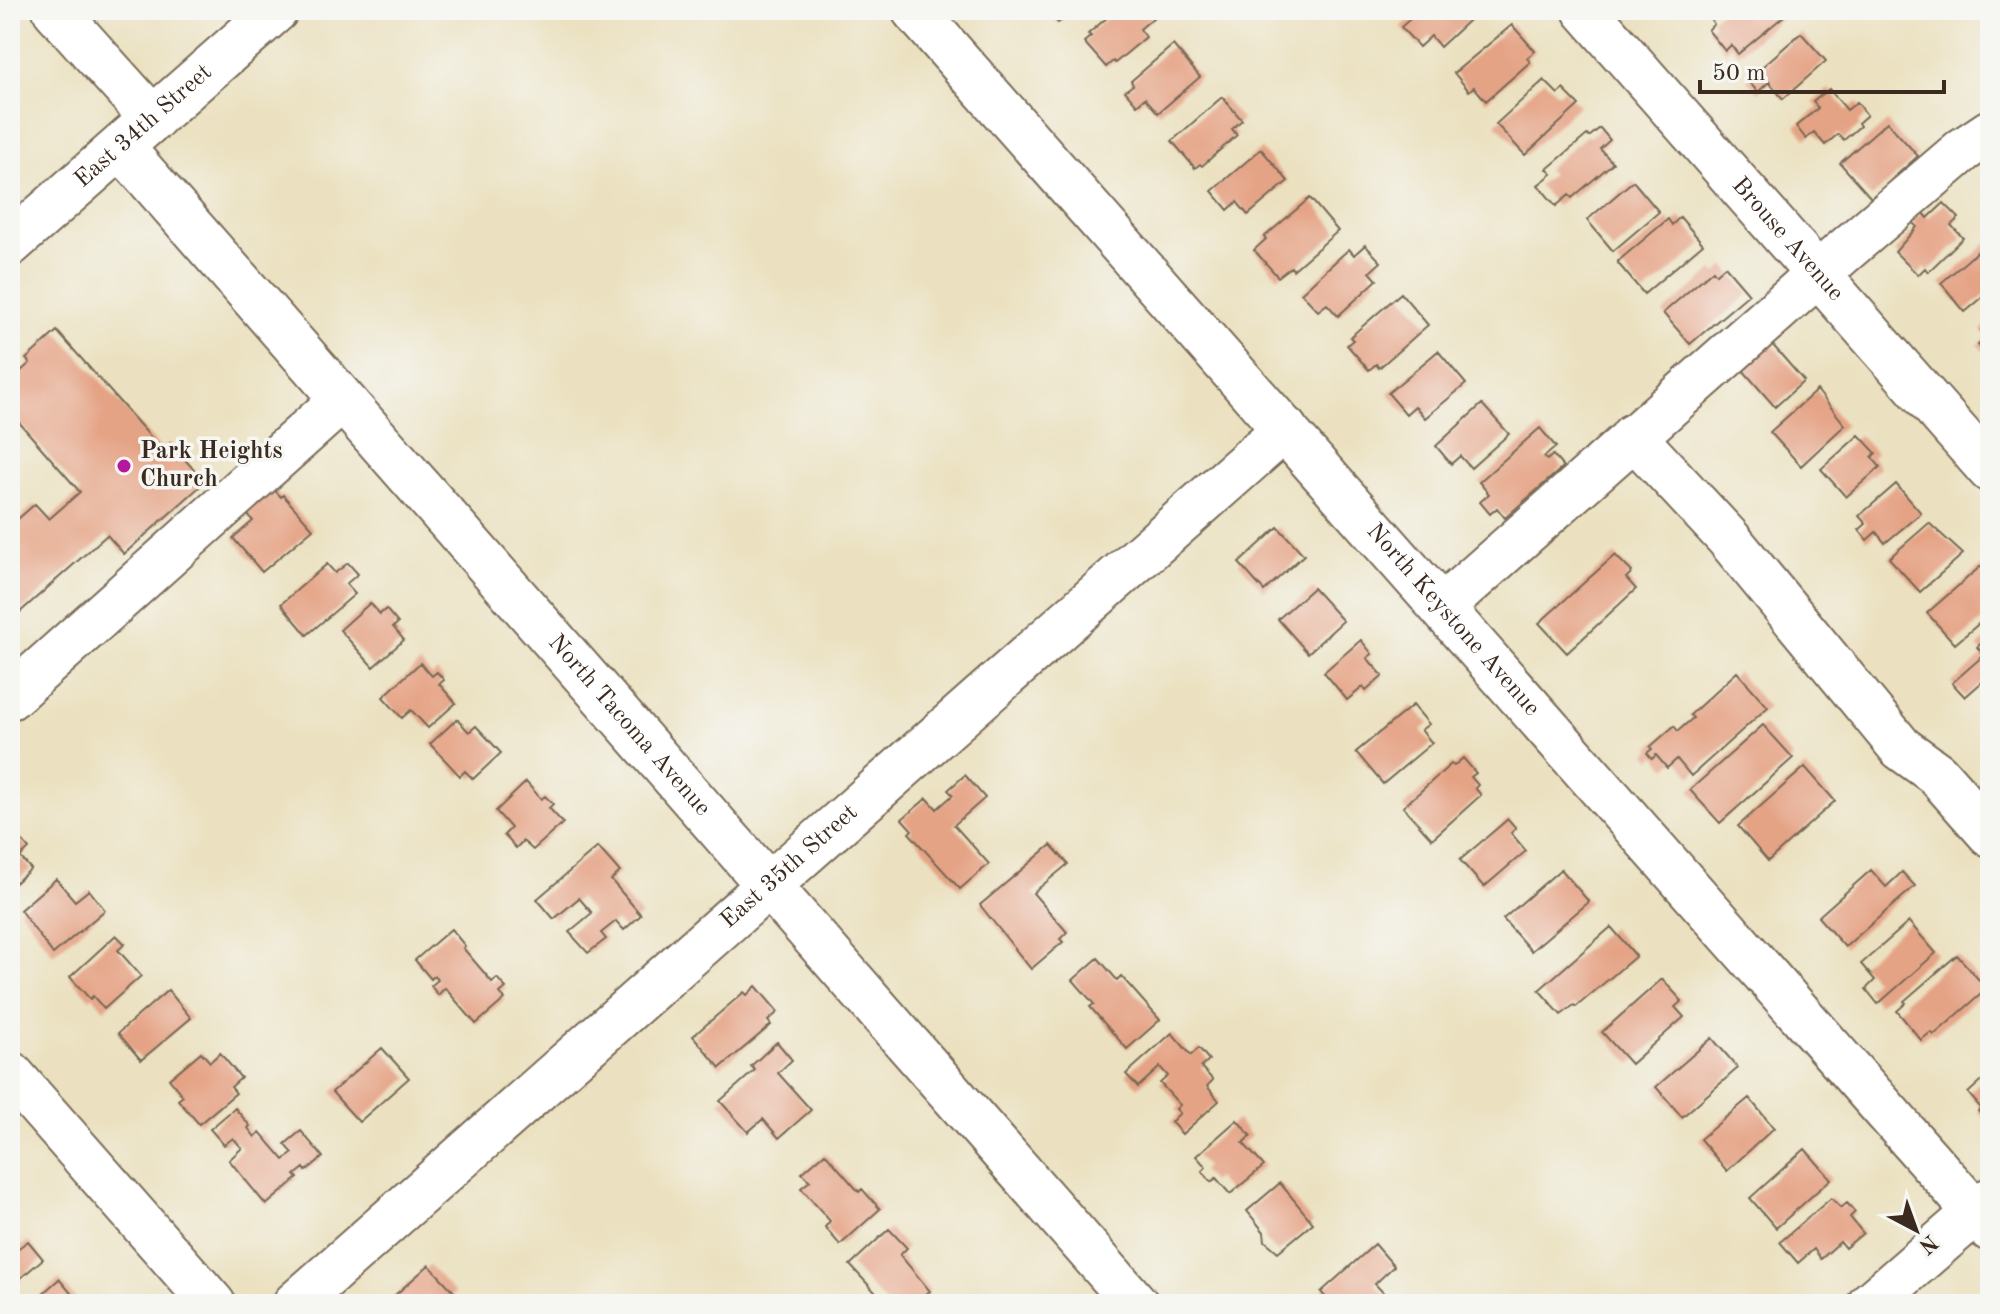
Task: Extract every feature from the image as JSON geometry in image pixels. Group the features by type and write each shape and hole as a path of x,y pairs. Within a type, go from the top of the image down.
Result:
{"street":[{"name":"North Tacoma Avenue","path":"55,10 137,133 342,400 1136,1304"},
{"name":"East 34th Street","path":"10,244 276,10"},
{"name":"North Keystone Avenue","path":"914,10 1985,1214"},
{"name":"Brouse Avenue","path":"1585,10 1990,470"},
{"path":"1442,607 1817,274 1963,150 1990,132"},
{"path":"10,697 342,400"},
{"name":"East 35th Street","path":"295,1304 1285,429"},
{"path":"1633,436 1728,538 1901,748 1937,774 1990,834"},
{"path":"10,1073 213,1304"},
{"path":"1870,1304 1985,1214"}],"building":[{"path":"1047,10 1076,10 1058,23"},
{"path":"1116,10 1146,10 1153,18 1140,29 1146,37 1106,67 1084,42 1091,36 1088,34"},
{"path":"1420,10 1480,10 1440,47 1431,36 1419,47 1401,27"},
{"path":"1723,10 1778,10 1784,16 1738,54 1731,45 1725,51 1708,30 1714,24 1711,20"},
{"path":"1512,25 1535,51 1527,58 1530,62 1486,101 1474,87 1469,91 1454,73"},
{"path":"1801,33 1826,61 1783,99 1769,82 1758,92 1747,80"},
{"path":"1173,45 1200,77 1158,113 1145,98 1137,105 1125,91 1133,85 1131,81"},
{"path":"1544,80 1558,94 1563,89 1579,105 1525,155 1496,124"},
{"path":"1829,89 1847,110 1857,102 1867,115 1844,140 1838,134 1825,145 1814,132 1806,139 1796,126 1818,108 1813,102"},
{"path":"1222,97 1242,120 1232,129 1237,135 1202,166 1200,164 1195,168 1172,141"},
{"path":"1887,122 1918,156 1871,198 1840,163"},
{"path":"1600,128 1610,140 1600,149 1613,163 1572,198 1569,195 1556,206 1538,185 1552,174 1547,169 1587,135 1589,137"},
{"path":"1261,149 1288,181 1248,215 1237,202 1228,210 1212,191"},
{"path":"1633,181 1659,212 1613,251 1587,220"},
{"path":"1310,198 1338,231 1293,270 1291,267 1278,277 1254,250 1266,239 1264,237"},
{"path":"1944,203 1959,218 1951,225 1963,238 1928,272 1925,268 1918,275 1895,252 1917,227 1912,222 1923,212 1928,218"},
{"path":"1680,217 1703,244 1644,294 1617,262 1668,219 1672,225"},
{"path":"1990,241 1990,291 1965,312 1941,283"},
{"path":"1365,245 1381,262 1370,272 1377,280 1338,316 1327,304 1318,311 1301,293 1349,249 1354,255"},
{"path":"1725,266 1749,294 1690,344 1663,313 1713,270 1716,274"},
{"path":"1401,293 1428,325 1379,368 1376,364 1369,370 1347,345 1353,340 1350,337"},
{"path":"1990,322 1990,358 1978,345 1987,337 1981,330"},
{"name":"Park Heights Church","path":"57,331 162,450 170,443 205,482 124,554 107,535 10,621 10,526 35,504 49,519 80,492 10,412 10,381 30,363 26,359"},
{"path":"1771,343 1804,381 1775,407 1742,369"},
{"path":"1438,351 1466,384 1425,418 1415,406 1406,414 1388,393"},
{"path":"1817,390 1845,425 1801,466 1770,432"},
{"path":"1482,404 1509,434 1471,468 1460,456 1451,464 1436,446"},
{"path":"1540,428 1556,447 1544,457 1547,460 1553,455 1563,467 1505,518 1497,508 1490,514 1480,502 1489,494 1479,482"},
{"path":"1859,435 1876,453 1872,457 1880,467 1846,497 1821,469"},
{"path":"269,484 313,529 262,572 233,538 253,521 242,508"},
{"path":"1896,484 1921,513 1885,543 1876,532 1867,540 1859,530 1866,524 1859,516"},
{"path":"1929,523 1963,554 1920,592 1889,558"},
{"path":"1278,527 1304,555 1264,591 1239,563"},
{"path":"1615,555 1632,572 1626,578 1636,589 1567,653 1539,623"},
{"path":"348,563 358,574 346,584 355,594 307,635 281,604 327,564 335,573"},
{"path":"1981,566 1990,576 1990,614 1955,644 1927,613"},
{"path":"1313,588 1343,621 1308,653 1278,619"},
{"path":"370,603 380,614 386,609 398,623 393,627 404,640 373,667 340,630"},
{"path":"1990,635 1990,669 1986,673 1989,676 1965,697 1952,683 1984,655 1977,647"},
{"path":"1361,640 1372,654 1367,658 1383,676 1366,691 1363,687 1347,700 1324,672"},
{"path":"420,663 432,676 437,672 444,680 439,684 456,703 428,728 411,710 402,718 383,697"},
{"path":"1737,672 1768,707 1691,776 1677,759 1667,768 1656,755 1652,759 1647,753 1652,749 1650,747 1674,726 1678,731 1693,718 1690,715"},
{"path":"1413,705 1429,724 1421,730 1432,743 1383,784 1356,752"},
{"path":"457,719 469,732 476,726 501,753 473,779 465,771 460,776 430,744"},
{"path":"1763,725 1793,758 1720,823 1690,790"},
{"path":"1463,758 1476,773 1471,777 1481,795 1432,839 1403,807 1451,764 1454,766"},
{"path":"1805,767 1835,801 1768,861 1738,826"},
{"path":"965,775 985,798 954,825 989,864 960,889 909,833 912,830 902,819 927,798 937,809 953,795 948,790"},
{"path":"526,782 541,799 545,796 553,804 549,808 563,823 533,850 523,841 516,848 504,835 511,828 496,811"},
{"path":"1508,819 1516,828 1511,833 1526,851 1484,887 1460,860"},
{"path":"18,836 29,849 20,857 31,869 10,887 10,843"},
{"path":"1051,845 1068,864 1033,893 1067,932 1060,939 1063,942 1031,969 980,905"},
{"path":"598,847 620,872 611,880 641,915 624,930 616,921 601,933 606,939 588,953 569,932 592,913 579,898 554,919 537,899"},
{"path":"1561,869 1589,902 1531,951 1503,919"},
{"path":"1871,870 1886,887 1902,872 1915,886 1845,947 1818,917"},
{"path":"56,879 75,901 89,890 105,910 53,954 20,910"},
{"path":"1909,922 1936,953 1878,1004 1866,989 1875,980 1861,964"},
{"path":"1611,927 1636,956 1576,1007 1574,1005 1561,1015 1539,990"},
{"path":"451,929 492,982 497,978 506,988 500,993 505,999 476,1024 445,988 438,995 431,986 438,980 434,976 431,979 415,960"},
{"path":"116,935 125,944 118,950 141,976 104,1009 70,977"},
{"path":"1957,955 1987,989 1934,1035 1931,1032 1921,1040 1897,1011 1906,1003 1904,1001"},
{"path":"1098,958 1117,980 1121,976 1160,1020 1127,1049 1090,1007 1094,1004 1073,980"},
{"path":"1662,979 1682,1001 1675,1007 1684,1017 1631,1064 1602,1032"},
{"path":"756,986 778,1012 768,1021 771,1025 720,1068 693,1036 744,992 747,995"},
{"path":"168,990 191,1018 141,1060 118,1033"},
{"path":"1172,1033 1191,1055 1199,1048 1209,1060 1201,1067 1213,1080 1207,1086 1219,1101 1182,1134 1171,1122 1180,1113 1176,1109 1180,1105 1160,1083 1168,1076 1160,1067 1138,1087 1126,1074"},
{"path":"1712,1038 1738,1068 1682,1117 1656,1087"},
{"path":"777,1042 792,1060 778,1073 811,1110 779,1138 763,1119 748,1132 720,1101 755,1070 751,1066"},
{"path":"382,1048 409,1078 359,1122 332,1092"},
{"path":"201,1052 210,1062 220,1053 241,1078 231,1087 236,1093 199,1124 178,1100 183,1096 169,1079"},
{"path":"1990,1073 1990,1125 1968,1093"},
{"path":"1749,1098 1774,1128 1727,1171 1700,1139"},
{"path":"235,1108 255,1137 260,1132 284,1160 293,1153 285,1144 301,1131 323,1157 306,1171 304,1168 295,1175 298,1178 266,1205 229,1160 242,1148 233,1138 224,1145 210,1129"},
{"path":"1237,1120 1251,1136 1243,1143 1264,1166 1230,1194 1216,1178 1211,1182 1202,1171 1206,1167 1196,1156"},
{"path":"1805,1149 1831,1179 1776,1228 1750,1198"},
{"path":"825,1153 859,1192 862,1189 880,1209 840,1245 825,1227 830,1221 801,1188 810,1181 802,1173"},
{"path":"1280,1183 1313,1223 1278,1252 1265,1241 1264,1232 1247,1211"},
{"path":"1831,1198 1841,1208 1847,1203 1855,1212 1850,1217 1863,1233 1845,1248 1840,1242 1821,1259 1814,1249 1798,1263 1780,1242"},
{"path":"889,1229 907,1248 900,1255 930,1291 926,1294 933,1302 931,1304 886,1304 850,1265"},
{"path":"28,1241 43,1259 10,1287 10,1243 16,1250"},
{"path":"1375,1244 1394,1266 1375,1284 1394,1304 1331,1304 1321,1292"},
{"path":"429,1265 455,1293 443,1304 385,1304"},
{"path":"59,1279 76,1299 71,1304 31,1304"}],"place":[{"name":"Park Heights Church","path":"124,466"}]}
